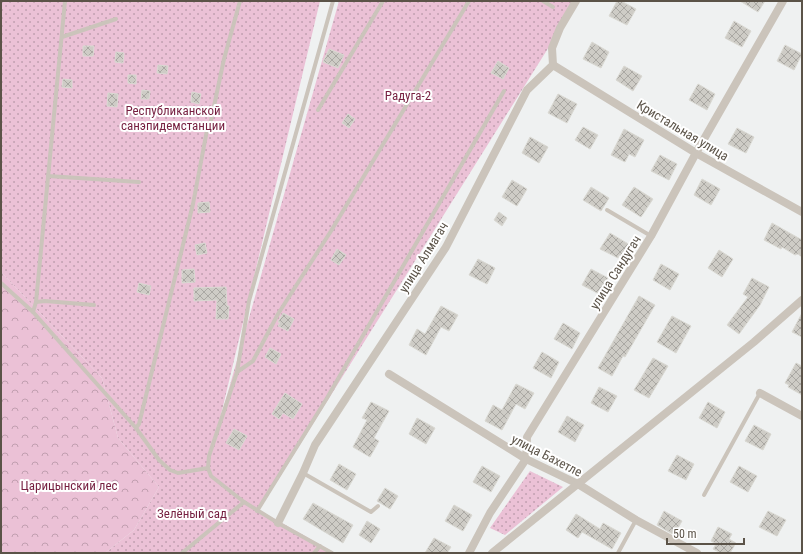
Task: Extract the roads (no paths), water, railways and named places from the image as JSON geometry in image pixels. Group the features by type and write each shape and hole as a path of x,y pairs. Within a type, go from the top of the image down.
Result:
{"street":[{"path":"552,65 552,48 560,28 576,1"},
{"name":"улица Сандугач","path":"526,459 527,437 652,236 696,153 783,1"},
{"name":"Кристальная улица","path":"552,65 696,153 802,212"},
{"name":"улица Алмагач","path":"278,523 315,445 446,247 527,90 552,65"},
{"path":"492,553 754,342 802,300"},
{"name":"улица Бахетле","path":"389,374 526,459 578,484 636,520 697,553"},
{"path":"760,393 802,416"},
{"path":"469,553 490,513 526,459"}],"lane":[{"path":"33,312 36,302 65,1"},
{"path":"136,428 139,424 193,204 207,130 210,125 224,59 240,1"},
{"path":"332,553 257,511 211,476 208,468 209,456 236,372 249,300 333,1"},
{"path":"318,110 383,1"},
{"path":"236,372 253,361 278,314 331,231 470,1"},
{"path":"543,1 553,7"},
{"path":"62,36 116,19"},
{"path":"257,511 327,398 504,91"},
{"path":"48,176 139,182"},
{"path":"607,210 652,236"},
{"path":"1,283 33,312 136,428 159,460 170,470 178,473 208,468"},
{"path":"36,302 45,301 94,305"},
{"path":"704,495 760,393"},
{"path":"302,474 371,512 378,506"},
{"path":"182,553 244,502"},
{"path":"618,553 636,520"},
{"path":"314,553 320,546"}],"park label":[{"name":"Радуга-2","path":"408,95"},
{"name":"Республиканской санэпидемстанции","path":"173,118"},
{"name":"Царицынский лес","path":"69,485"},
{"name":"Зелёный сад","path":"192,513"}]}
